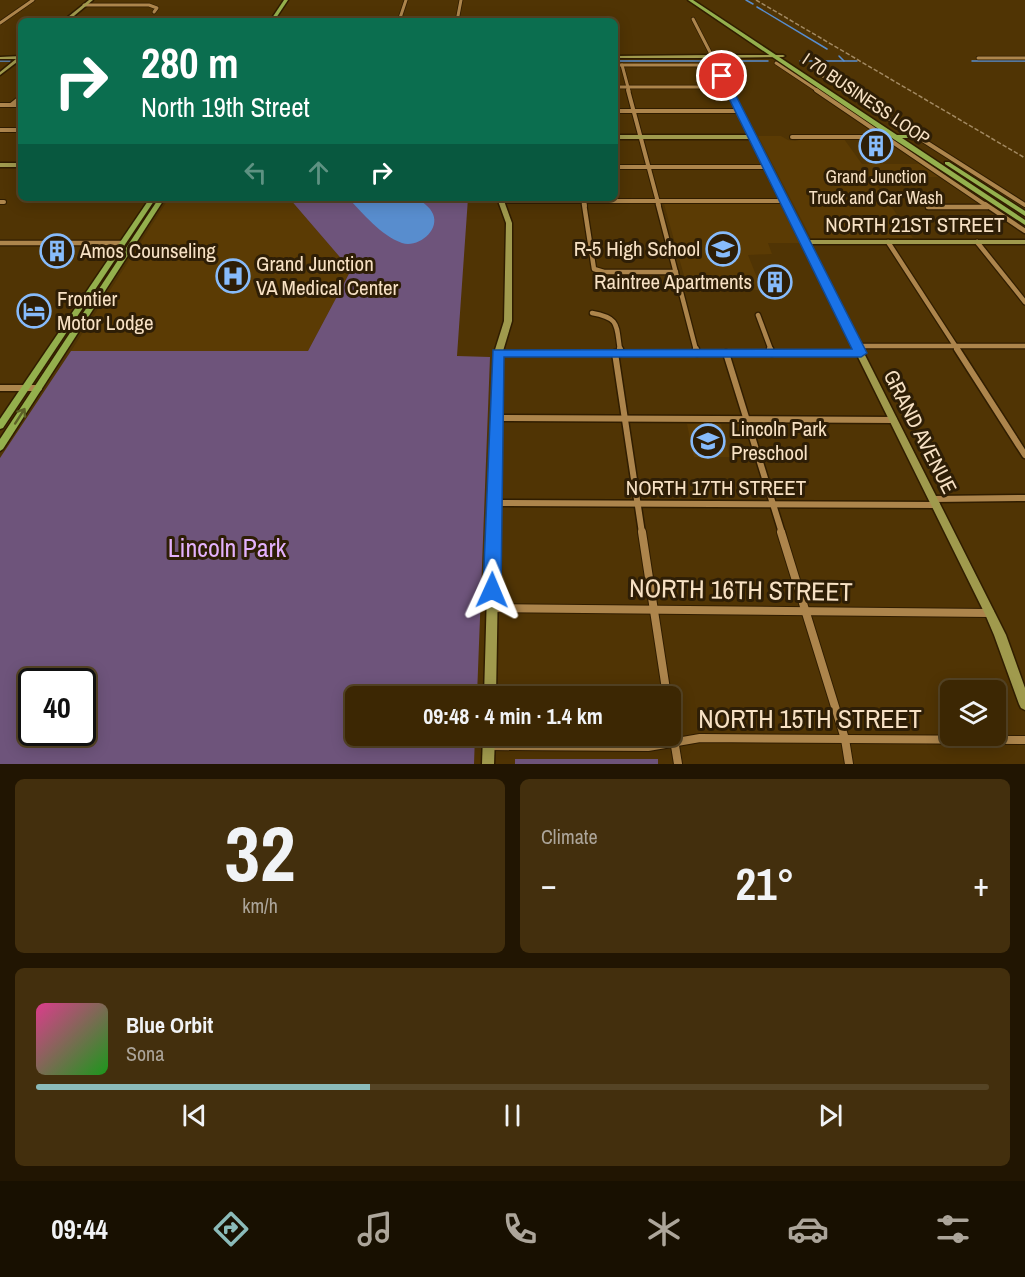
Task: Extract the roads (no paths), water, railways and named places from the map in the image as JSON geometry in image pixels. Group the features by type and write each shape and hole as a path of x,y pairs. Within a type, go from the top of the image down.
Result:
{"main road":[{"path":"275,18 286,0"},
{"path":"276,18 292,0"},
{"name":"I 70 BUSINESS LOOP","path":"690,0 794,69 813,85 1025,223"},
{"name":"I 70 BUSINESS LOOP","path":"698,0 1025,214"},
{"path":"278,11 285,10"},
{"path":"710,14 717,12"},
{"path":"759,47 764,53 759,56"},
{"path":"759,56 778,61 794,69"},
{"path":"813,85 825,84"},
{"path":"885,137 916,136"},
{"path":"0,426 151,201"},
{"path":"0,447 160,201"},
{"path":"133,243 130,238 138,226 137,221"},
{"path":"121,262 118,259 126,247 122,243"},
{"path":"96,283 107,283"},
{"path":"71,339 68,333 78,317 81,305"},
{"path":"51,369 51,359 58,349 54,345"}],"street":[{"path":"0,23 33,0"},
{"path":"69,18 91,0"},
{"path":"400,18 406,0"},
{"path":"458,18 461,0"},
{"path":"84,5 152,5 157,8 154,12"},
{"name":"GRAND AVENUE","path":"693,19 990,613 1025,704"},
{"path":"618,57 783,56"},
{"path":"0,58 18,57"},
{"path":"978,58 1025,58"},
{"path":"0,74 18,59"},
{"path":"776,63 813,85 885,137 1025,231"},
{"path":"697,353 621,65 716,65"},
{"path":"821,75 1025,205"},
{"path":"618,87 727,87"},
{"path":"11,105 18,99"},
{"path":"0,105 18,105"},
{"path":"618,111 739,111"},
{"path":"0,130 18,130"},
{"path":"618,137 753,137"},
{"path":"792,137 885,137"},
{"path":"0,165 18,165"},
{"path":"618,167 768,167"},
{"path":"490,686 498,352 508,321 509,223 502,201"},
{"path":"676,272 597,270 592,267 584,201 784,201"},
{"path":"928,207 989,207"},
{"name":"NORTH 21ST STREET","path":"805,242 1025,242"},
{"path":"888,242 1025,455"},
{"path":"977,242 1025,302"},
{"path":"0,243 122,243"},
{"path":"592,314 609,316 615,321 625,419 666,686"},
{"path":"758,315 772,353"},
{"path":"498,352 772,353 955,346 1025,346"},
{"path":"726,353 844,739 849,764"},
{"path":"0,388 39,388"},
{"path":"496,418 894,420"},
{"name":"NORTH 17TH STREET","path":"494,503 773,505 1025,498"},
{"name":"NORTH 16TH STREET","path":"492,608 785,610 806,613 990,613"},
{"name":"NORTH 15TH STREET","path":"681,742 700,738 1025,740"},
{"path":"488,764 489,746"},
{"name":"NORTH 15TH STREET","path":"625,746 655,746"},
{"path":"675,746 678,764"}],"water":[{"path":"351,201 420,201 432,211 434,220 426,237 421,241 408,244 394,239 366,217"}],"waterway":[{"path":"746,0 753,4"},
{"path":"757,7 827,49"},
{"path":"839,56 844,61"},
{"path":"0,61 10,61"},
{"path":"618,61 706,61"},
{"path":"722,61 768,61"},
{"path":"800,61 844,61"},
{"path":"844,61 857,61"},
{"path":"972,61 1025,61"}],"railway":[{"path":"756,0 1025,158"}],"place":[{"name":"Grand Junction Truck and Car Wash","path":"876,146"},
{"name":"R-5 High School","path":"723,249"},
{"name":"Amos Counseling","path":"57,251"},
{"name":"Grand Junction VA Medical Center","path":"233,276"},
{"name":"Raintree Apartments","path":"775,282"},
{"name":"Frontier Motor Lodge","path":"34,311"},
{"name":"Lincoln Park Preschool","path":"708,441"}],"park label":[{"name":"Lincoln Park","path":"227,548"}]}
